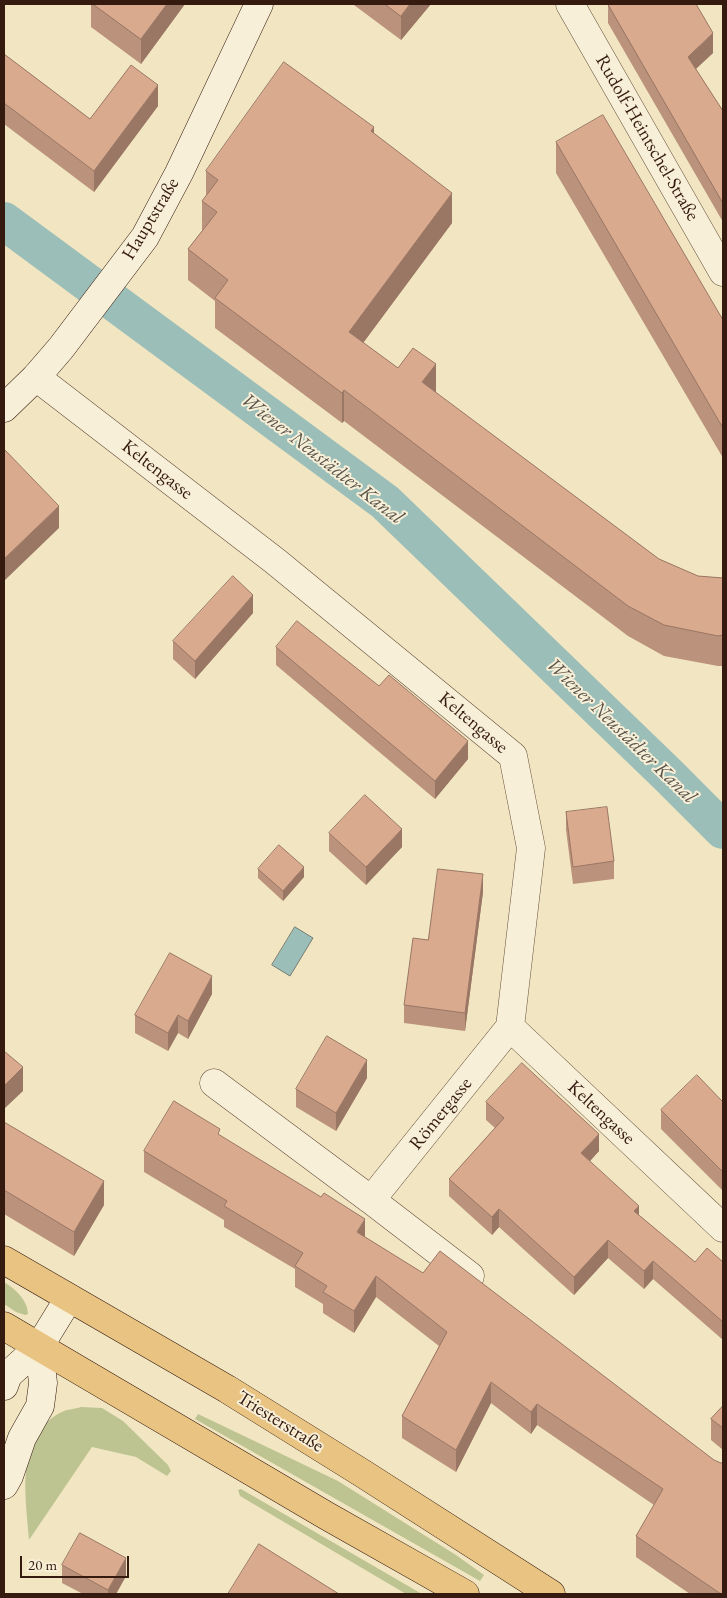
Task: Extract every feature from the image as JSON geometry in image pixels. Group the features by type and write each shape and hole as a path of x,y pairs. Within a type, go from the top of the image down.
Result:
{"main road":[{"name":"Triesterstraße","path":"4,1260 265,1413 551,1594"},
{"path":"4,1326 327,1516 465,1594"}],"street":[{"name":"Hauptstraße","path":"4,408 36,377 61,348 145,237 179,173 259,4"},
{"name":"Rudolf-Heintschel-Straße","path":"570,4 723,272"},
{"name":"Keltengasse","path":"36,377 276,561 513,756 530,848 510,1027 723,1228"},
{"name":"Römergasse","path":"371,1200 510,1027"},
{"path":"214,1083 488,1290"},
{"path":"4,1386 8,1375 39,1347 69,1298"},
{"path":"4,1485 22,1438 40,1406 43,1383 39,1347"}],"green space":[{"path":"4,1282 23,1299 28,1314 16,1312 4,1304"},
{"path":"81,1407 102,1408 123,1421 168,1465 171,1471 167,1476 136,1457 92,1447 29,1540 25,1481 31,1448 44,1426 55,1415"},
{"path":"198,1414 338,1481 456,1555 484,1575 480,1581 195,1419"},
{"path":"241,1489 422,1594 406,1594 240,1496 238,1490"}],"water":[{"path":"295,927 313,938 290,976 272,965"}],"building":[{"path":"93,4 167,4 141,39"},
{"path":"385,4 410,4 401,16"},
{"path":"608,4 696,4 713,33 688,57 723,111 723,203"},
{"path":"4,54 90,119 131,65 158,85 94,171 4,103"},
{"path":"284,62 374,127 371,131 452,193 349,332 398,368 413,348 436,364 422,382 659,559 698,576 723,578 723,635 718,636 664,625 628,606 344,390 342,393 215,298 228,280 188,249 217,212 202,201 218,180 206,171"},
{"path":"603,115 723,320 723,428 556,142"},
{"path":"4,449 59,506 4,559"},
{"path":"233,576 253,595 195,661 173,641"},
{"path":"297,621 379,686 389,675 468,741 435,781 276,647"},
{"path":"365,795 402,829 366,867 329,833"},
{"path":"607,807 614,861 573,867 566,812"},
{"path":"279,845 304,867 283,891 258,869"},
{"path":"438,869 483,874 465,1013 404,1005 413,938 428,940"},
{"path":"170,953 212,976 188,1021 178,1015 168,1033 135,1015"},
{"path":"327,1036 367,1060 336,1113 296,1089"},
{"path":"4,1051 23,1067 4,1086"},
{"path":"522,1063 599,1134 581,1153 639,1206 634,1211 695,1262 707,1248 723,1262 723,1322 653,1261 644,1271 608,1240 574,1277 499,1209 492,1217 449,1179 504,1118 486,1102"},
{"path":"697,1075 723,1102 723,1172 661,1110"},
{"path":"174,1101 220,1129 218,1134 321,1197 324,1193 365,1219 357,1232 423,1273 440,1251 714,1460 723,1463 723,1594 636,1536 663,1489 537,1404 531,1412 491,1382 456,1450 402,1416 447,1332 376,1276 354,1311 323,1292 327,1286 295,1266 303,1253 224,1206 227,1201 144,1151"},
{"path":"4,1122 104,1181 74,1232 4,1190"},
{"path":"723,1406 723,1428 711,1419"},
{"path":"80,1533 126,1558 108,1590 62,1565"},
{"path":"259,1544 339,1594 228,1594"}],"waterway":[{"name":"Wiener Neustädter Kanal","path":"4,221 385,502 723,830"}]}
